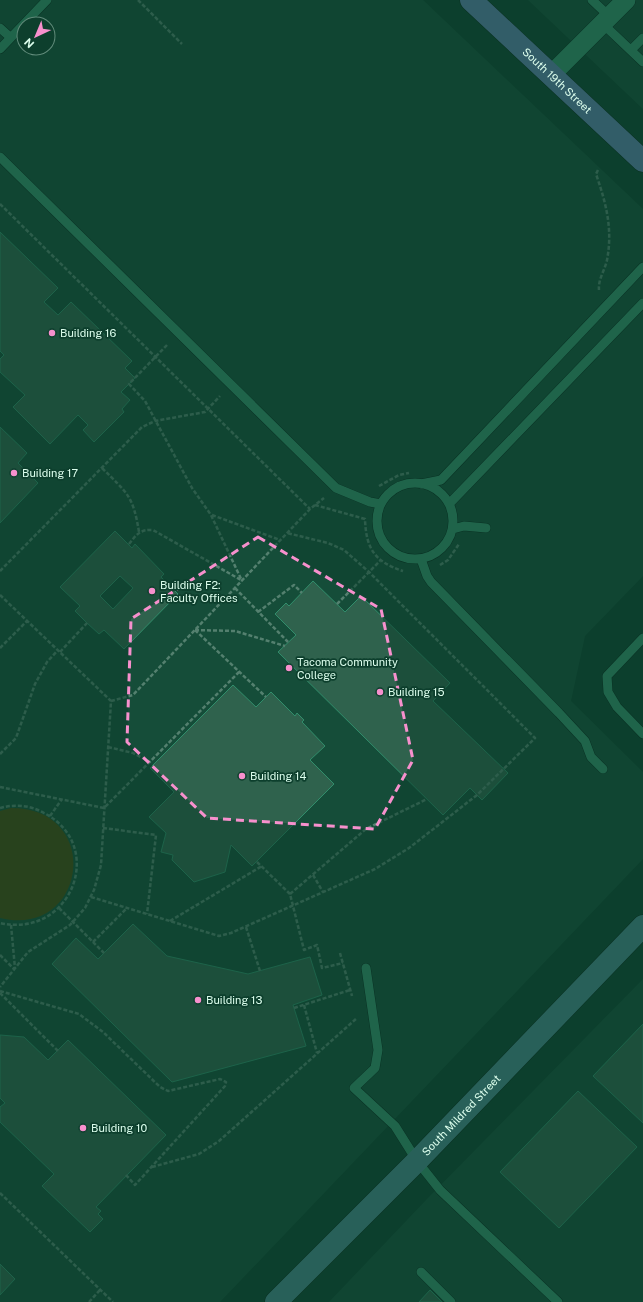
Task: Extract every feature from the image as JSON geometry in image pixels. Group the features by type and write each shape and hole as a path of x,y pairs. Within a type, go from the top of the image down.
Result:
{"main road":[{"name":"South 19th Street","path":"471,0 643,161"},
{"name":"South Mildred Street","path":"276,1302 417,1161 643,926"}],"street":[{"path":"551,75 626,0"}],"lane":[{"path":"0,49 47,0"},
{"path":"592,0 606,21 643,62"},
{"path":"0,28 10,37"},
{"path":"631,50 643,38"},
{"path":"0,157 336,488 370,502 381,504"},
{"path":"421,484 431,487 442,494 449,504 453,516 453,529 448,542 439,551 421,559 402,557 391,551 383,541 378,529 378,516 381,504 388,495 398,488 409,484 421,484 441,480 643,267"},
{"path":"449,504 641,308"},
{"path":"453,529 464,526 486,528"},
{"path":"421,559 427,576 431,582 559,713 584,741 591,757 603,769"},
{"path":"643,638 607,676 608,692 617,707 643,734"},
{"path":"366,968 378,1050 375,1068 354,1088 395,1126 417,1161 434,1183 558,1302"},
{"path":"421,1272 451,1302"}],"path":[{"path":"138,0 182,44"},
{"path":"598,170 596,174 607,206 610,223 607,260 599,283 599,290"},
{"path":"0,204 310,508"},
{"path":"179,333 129,384 145,401 192,488 211,515 242,580"},
{"path":"0,571 142,427 155,421 205,412 232,384"},
{"path":"102,468 126,492 132,501 139,532"},
{"path":"379,486 399,475 413,472"},
{"path":"111,701 133,695 310,508 336,488"},
{"path":"314,505 365,519 367,542 376,557 386,566 403,571"},
{"path":"211,515 280,540"},
{"path":"128,544 139,532 153,530 208,563 242,580"},
{"path":"91,897 219,936 231,934 375,870 409,848 477,795 535,738 369,572 344,550 328,543 287,533"},
{"path":"438,566 448,560 461,541"},
{"path":"337,604 380,561"},
{"path":"258,612 294,585 302,592"},
{"path":"235,588 288,642"},
{"path":"0,595 111,701 101,864 91,897 73,922 28,952 0,988"},
{"path":"0,648 27,621"},
{"path":"0,754 16,738 35,684 47,662 87,624"},
{"path":"195,630 235,631 284,646"},
{"path":"195,630 266,697"},
{"path":"104,808 240,672"},
{"path":"108,747 133,753 150,762"},
{"path":"0,787 104,808"},
{"path":"50,816 62,799"},
{"path":"290,894 366,829 427,799"},
{"path":"0,808 23,806 37,809 50,816 61,825 70,837 75,850 77,865 75,879 70,893 59,908 52,914 39,921 25,925 0,923"},
{"path":"103,828 156,835 147,914"},
{"path":"257,862 290,894 304,950 317,945 322,968 343,963"},
{"path":"170,921 262,866"},
{"path":"313,875 323,892"},
{"path":"59,908 104,953"},
{"path":"93,942 127,908"},
{"path":"11,925 15,969"},
{"path":"246,927 260,971"},
{"path":"340,953 354,1004"},
{"path":"0,955 15,969"},
{"path":"294,1008 369,984"},
{"path":"0,992 58,1051"},
{"path":"0,992 79,1014 103,1032 160,1087 168,1091 220,1079 226,1082 225,1086 135,1185 126,1175"},
{"path":"304,1005 318,1053"},
{"path":"152,1167 199,1154 219,1141 358,1017 356,1010"},
{"path":"0,1193 113,1302"},
{"path":"89,1302 100,1290"}],"highlighted area":[{"path":"258,537 381,609 413,760 375,829 207,818 127,742 131,619"}],"shaded area":[{"name":"Tacoma Community College","path":"0,0 423,0 643,209 643,576 585,636 571,701 643,772 643,859 220,1302 0,1302"},
{"path":"528,0 643,0 643,109"},
{"path":"11,808 41,814 61,828 71,848 73,871 66,892 52,910 29,919 0,918 0,811"},
{"path":"643,979 643,1302 329,1302 427,1199"}],"building":[{"name":"Building 16","path":"0,232 58,288 44,302 58,315 71,302 132,361 125,368 135,378 121,392 130,400 122,409 124,412 94,442 83,430 88,425 78,415 50,444 13,407 25,395 0,372 0,359 4,355 0,351"},
{"name":"Building 17","path":"0,427 27,453 18,463 38,483 0,523"},
{"name":"Building F2: Faculty Offices","path":"115,531 132,548 135,544 164,574 161,577 178,594 124,649 104,630 99,634 87,623 75,611 80,606 60,587","holes":["120,576 133,588 113,609 100,596"]},
{"name":"Building 15","path":"313,581 345,612 361,596 450,683 433,701 508,773 482,800 470,788 443,815 278,652 296,635 275,614 286,603 289,606"},
{"name":"Building 14","path":"233,685 256,707 271,692 295,716 297,713 304,720 302,722 325,746 310,760 334,784 252,866 231,845 225,872 194,882 172,860 173,855 161,852 166,833 149,817 174,792 150,768"},
{"name":"Building 13","path":"133,924 167,956 248,974 310,957 322,995 293,1005 306,1046 172,1082 52,964 76,938 98,959"},
{"path":"643,1024 643,1123 593,1076"},
{"name":"Building 10","path":"0,1035 24,1037 48,1060 68,1040 166,1135 96,1207 101,1211 98,1214 103,1219 90,1232 42,1186 54,1174 0,1122 0,1107 5,1103 0,1098"},
{"path":"578,1091 637,1147 559,1228 500,1172"},
{"path":"0,1264 15,1279 0,1295"},
{"path":"430,1290 442,1302 419,1302"}],"place":[{"name":"Building 16","path":"52,333"},
{"name":"Building 17","path":"14,473"},
{"name":"Building F2: Faculty Offices","path":"152,591"},
{"name":"Tacoma Community College","path":"289,668"},
{"name":"Building 15","path":"380,692"},
{"name":"Building 14","path":"242,776"},
{"name":"Building 13","path":"198,1000"},
{"name":"Building 10","path":"83,1128"}]}
